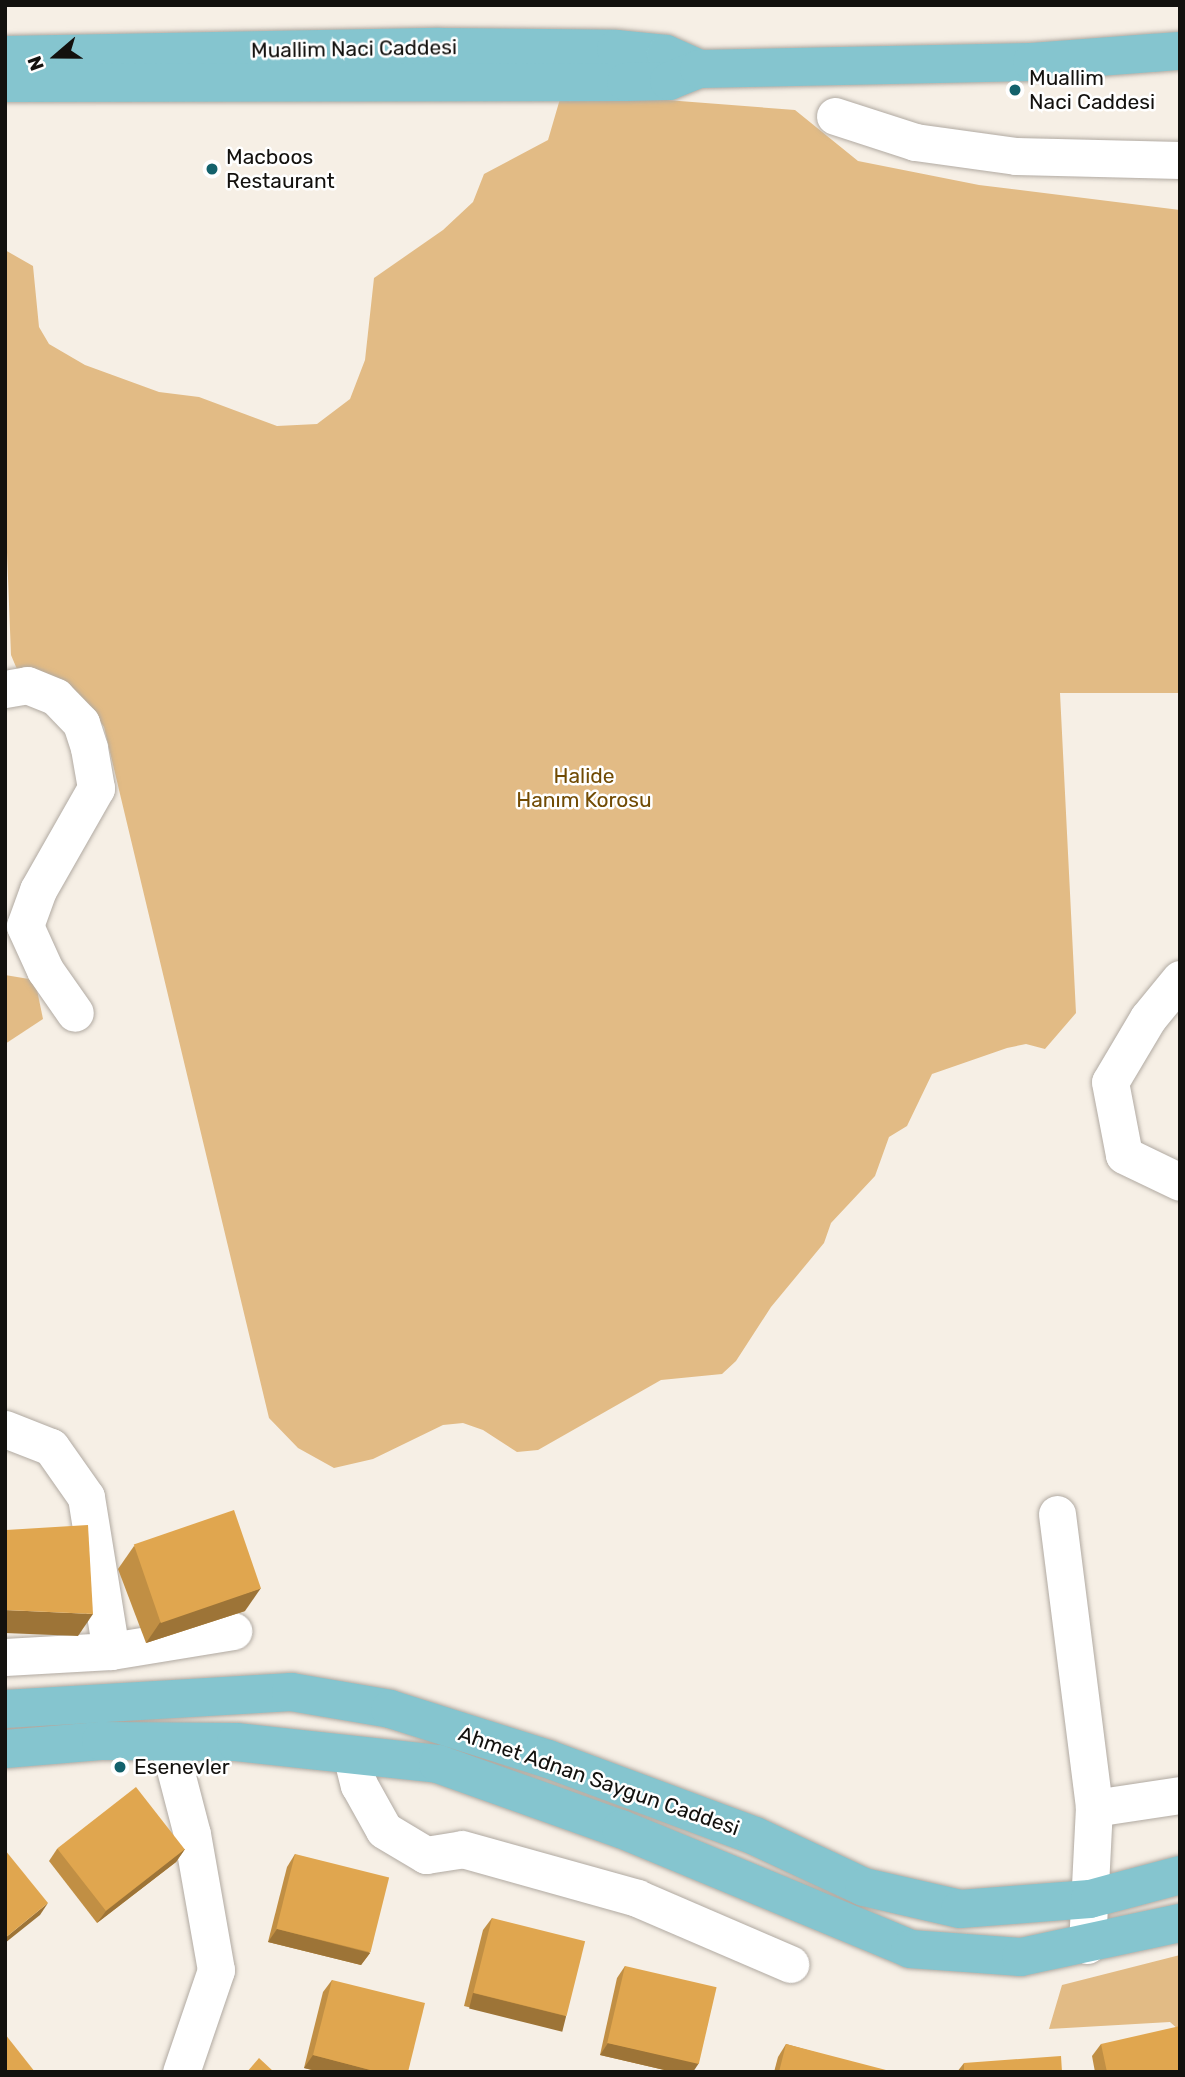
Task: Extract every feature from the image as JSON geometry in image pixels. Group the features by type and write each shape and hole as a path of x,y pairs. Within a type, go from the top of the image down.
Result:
{"main road":[{"name":"Muallim Naci Caddesi","path":"5,55 439,47 616,49 666,54 699,69"},
{"name":"Muallim Naci Caddesi","path":"5,83 669,81 699,69 1032,62 1180,51"},
{"name":"Ahmet Adnan Saygun Caddesi","path":"5,1709 291,1692 390,1709 548,1759 755,1836 864,1887 960,1909 1090,1899 1180,1875"},
{"name":"Ahmet Adnan Saygun Caddesi","path":"5,1749 101,1741 236,1742 451,1768 621,1829 909,1949 1021,1957 1180,1923"}],"street":[{"path":"835,116 915,142 1016,156 1180,160"},
{"path":"5,689 27,685 56,697 81,723 89,748 96,788 87,812 38,890 25,926 45,970 75,1013"},
{"path":"1180,979 1148,1018 1110,1082 1124,1155 1180,1182"},
{"path":"5,1429 51,1447 86,1497 111,1651"},
{"path":"1057,1514 1094,1808 1087,1945"},
{"path":"5,1657 111,1651 233,1631"},
{"path":"168,1742 192,1834 216,1970 181,2072"},
{"path":"351,1755 359,1785 384,1830 426,1855 462,1849 637,1898 790,1964"},
{"path":"1094,1808 1180,1795"}],"green space":[{"name":"Halide Hanım Korosu","path":"562,92 795,110 858,161 979,185 1180,210 1180,693 1060,693 1076,1013 1045,1049 1026,1044 1007,1048 932,1074 907,1126 889,1137 875,1176 831,1223 824,1243 771,1307 736,1361 722,1374 661,1380 538,1450 517,1452 483,1430 463,1423 443,1425 373,1459 334,1468 298,1448 269,1418 104,727 92,709 19,674 11,655 5,501 5,250 33,266 39,327 49,344 85,365 159,392 199,397 277,426 317,424 350,399 365,360 374,278 443,230 473,202 484,174 548,140"},
{"path":"5,975 35,980 43,1019 5,1044"},
{"path":"1180,1955 1180,2031 1170,2022 1049,2029 1062,1985"}],"building":[{"path":"234,1510 261,1588 161,1623 134,1545"},
{"path":"88,1525 93,1614 5,1610 6,1530"},
{"path":"136,1787 185,1849 106,1911 57,1849"},
{"path":"5,1850 48,1903 5,1938"},
{"path":"295,1854 389,1877 370,1952 276,1929"},
{"path":"492,1918 585,1941 567,2016 473,1993"},
{"path":"625,1966 717,1987 699,2064 607,2043"},
{"path":"332,1980 425,2003 408,2072 378,2072 313,2055"},
{"path":"1180,2026 1180,2072 1107,2072 1101,2044"},
{"path":"5,2034 35,2072 5,2072"},
{"path":"786,2044 886,2070 779,2072"},
{"path":"1061,2056 1062,2072 964,2072 964,2063"},
{"path":"259,2058 274,2072 247,2072"}],"place":[{"name":"Muallim Naci Caddesi","path":"1015,90"},
{"name":"Macboos Restaurant","path":"212,169"},
{"name":"Esenevler","path":"120,1767"}]}
